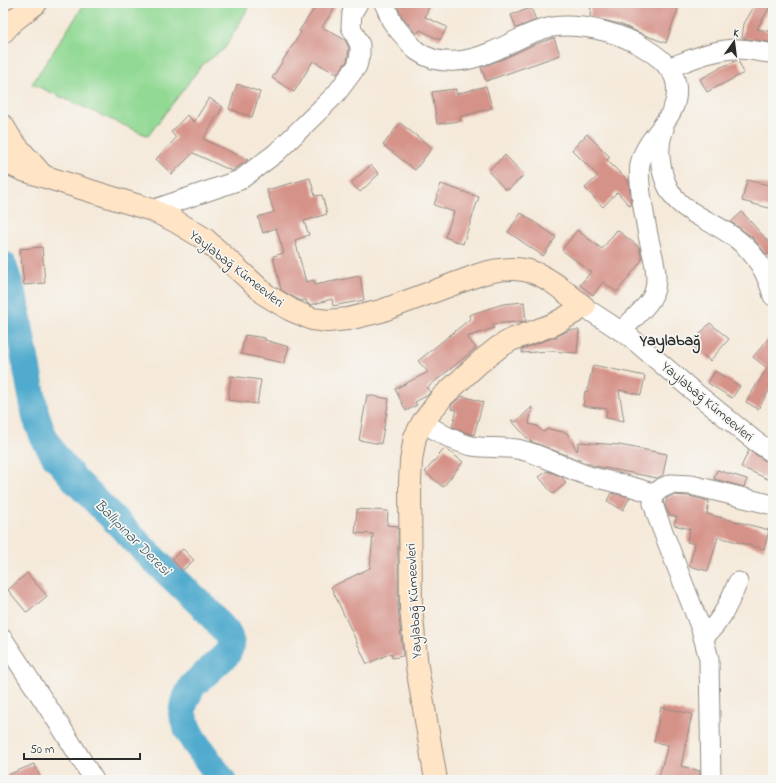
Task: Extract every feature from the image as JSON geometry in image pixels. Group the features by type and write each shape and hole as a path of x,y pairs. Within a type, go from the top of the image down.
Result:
{"street":[{"path":"3,32 36,3"},
{"path":"152,210 240,180 276,153 336,94 357,66 359,60 360,45 351,27 352,13 358,3"},
{"path":"384,3 392,21 416,51 428,58 444,61 467,61 491,52 529,34 551,27 571,25 602,30 636,43 659,57 668,68 676,83 676,98 671,116 661,135 659,153 662,174 669,190 680,205 693,215 738,240 752,253 764,268 773,296"},
{"path":"668,68 695,58 722,51 738,49 769,53"},
{"path":"621,331 651,298 656,281 640,180 640,164 646,149 671,116"},
{"path":"3,126 12,141 44,177"},
{"name":"Yaylabağ Kümeevleri","path":"3,161 44,177 152,210 175,221 205,239 266,295 291,310 312,318 328,321 348,319 381,311 494,270 509,268 522,269 538,273 648,351 736,426 773,453"},
{"name":"Yaylabağ Kümeevleri","path":"436,780 413,640 410,595 411,461 415,437 423,422 442,397 480,362 499,347 511,340 554,324 584,307"},
{"path":"423,422 435,430 462,443 472,446 520,450 559,463 586,475 629,485 654,494"},
{"path":"711,780 709,659 704,637 657,516 653,503 654,494 671,484 692,485 773,505"},
{"path":"704,637 717,625 738,582"},
{"path":"3,639 94,780"}],"green space":[{"path":"85,3 251,3 225,48 202,65 148,136 32,84"}],"building":[{"path":"318,3 338,3 322,27 345,40 349,48 347,61 337,74 313,61 294,92 272,78 301,32 299,31"},
{"path":"400,3 430,3 425,17 447,27 440,40 420,30 418,33 415,32 401,15 398,8"},
{"path":"591,3 680,3 666,43 620,24 590,17"},
{"path":"756,3 772,3 757,29 773,32 773,43 742,38 744,24"},
{"path":"531,8 536,20 516,28 511,15"},
{"path":"554,38 560,55 486,81 481,67 503,59 533,45"},
{"path":"738,60 744,73 707,92 700,79 719,68"},
{"path":"237,84 260,92 252,117 229,109"},
{"path":"486,86 492,108 460,117 460,121 437,124 432,92 456,89 456,94"},
{"path":"209,98 223,107 203,139 248,160 232,171 193,153 172,174 156,159 176,138 171,132 187,115 194,122"},
{"path":"400,123 432,148 415,170 383,145"},
{"path":"587,134 610,157 607,160 629,182 630,206 617,192 603,207 585,188 598,176 572,150"},
{"path":"505,155 524,175 509,189 505,189 488,171"},
{"path":"371,165 379,174 360,192 351,183"},
{"path":"310,178 315,196 322,195 327,214 304,221 309,235 295,240 306,282 314,280 315,285 360,276 364,300 333,306 332,299 311,305 307,303 306,300 301,301 281,290 273,256 284,253 276,228 263,233 258,217 274,212 267,190"},
{"path":"747,180 773,186 773,209 742,201"},
{"path":"441,184 479,197 463,244 445,237 454,212 434,205"},
{"path":"742,212 773,247 773,250 767,255 752,237 731,222"},
{"path":"521,213 556,237 543,256 508,232"},
{"path":"577,230 602,249 617,230 639,247 642,260 617,292 603,282 593,295 580,285 591,272 562,250"},
{"path":"42,247 45,283 24,285 20,249"},
{"path":"524,302 526,321 493,324 494,328 467,337 476,348 427,388 430,392 428,395 415,402 417,405 406,411 395,389 428,372 418,361 470,319 469,315 503,304"},
{"path":"710,323 729,339 710,361 691,344"},
{"path":"570,330 579,330 577,353 550,351 522,353 522,349 552,338 557,338 557,336"},
{"path":"773,333 773,384 758,409 746,402 767,368 753,357"},
{"path":"245,335 265,338 265,340 289,347 284,363 241,354"},
{"path":"593,365 645,376 641,395 619,390 624,421 606,418 607,409 583,406 585,391 587,392"},
{"path":"715,371 740,386 732,398 708,383"},
{"path":"231,376 261,380 257,404 228,400"},
{"path":"367,395 389,399 381,444 359,440"},
{"path":"462,396 483,402 474,435 452,427 457,410 451,409 452,404"},
{"path":"532,407 529,424 537,426 543,432 549,429 567,433 577,451 579,442 619,445 667,454 663,475 657,478 595,466 530,441 511,420 516,422"},
{"path":"445,448 463,462 443,487 425,472"},
{"path":"749,450 767,462 773,464 773,473 770,480 741,467"},
{"path":"717,470 747,479 744,487 714,479"},
{"path":"547,471 562,477 566,483 553,494 539,477"},
{"path":"611,493 630,497 623,510 607,501"},
{"path":"673,495 689,496 709,501 707,514 769,530 764,549 718,537 708,571 689,566 695,544 687,542 690,529 674,525 677,517 669,515 665,505 667,498"},
{"path":"357,509 388,511 387,525 398,526 398,608 403,656 392,658 391,653 367,664 331,587 370,568 373,534 355,533"},
{"path":"183,549 194,560 182,571 172,559"},
{"path":"27,573 47,596 27,613 8,590"},
{"path":"661,707 692,714 681,766 700,771 700,780 658,780 668,745 654,742"},
{"path":"34,764 42,780 3,780 3,777"}],"waterway":[{"name":"Ballıpınar Deresi","path":"3,265 14,299 36,417 44,438 55,456 77,482 150,556 207,610 228,634 231,645 227,654 192,686 184,703 182,714 194,741 222,780"}],"district":[{"name":"Yaylabağ","path":"670,339"}]}
